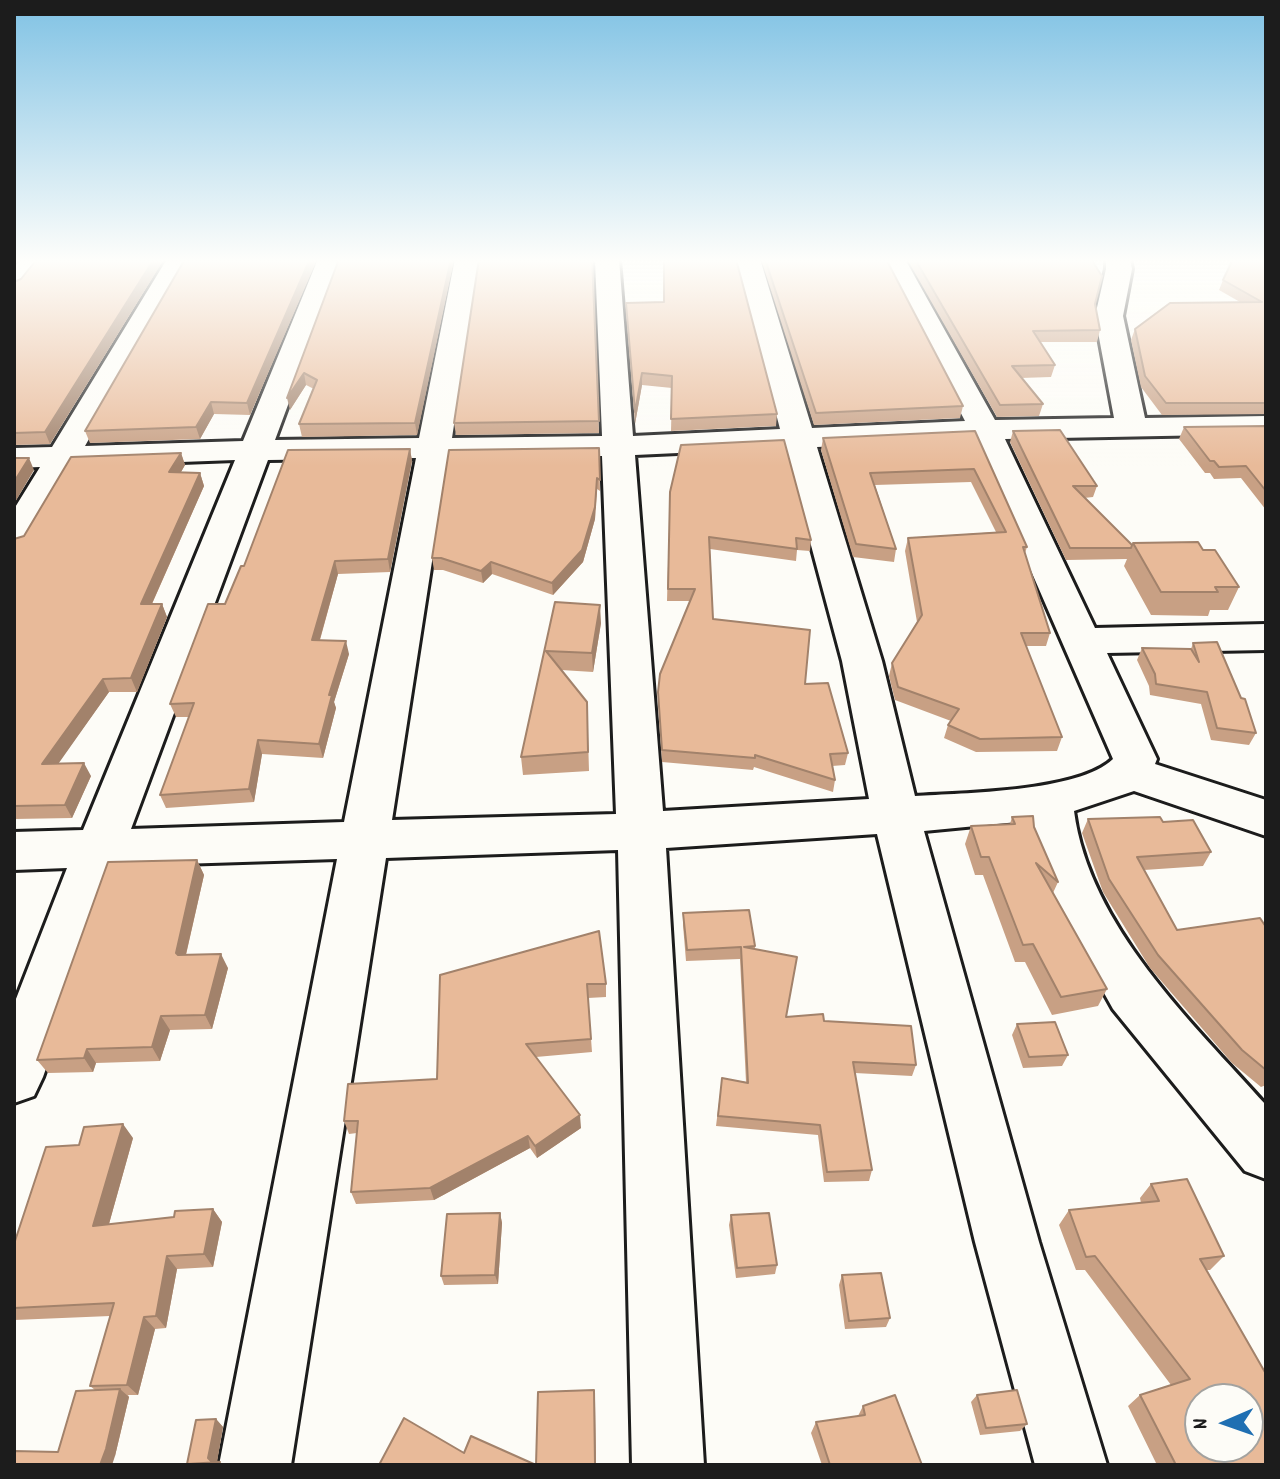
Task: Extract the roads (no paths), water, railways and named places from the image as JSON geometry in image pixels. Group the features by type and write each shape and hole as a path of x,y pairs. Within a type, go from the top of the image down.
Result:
{"street":[{"path":"14,539 139,328"},
{"path":"14,1077 99,849 303,328"},
{"path":"255,1465 455,328"},
{"path":"610,328 641,831 668,1465"},
{"path":"768,328 862,661 896,815 1007,1242 1071,1465"},
{"path":"14,851 641,831 991,809 1049,801 1110,784 1129,772 1135,759 985,430 930,328"},
{"path":"1111,328 1132,428"},
{"path":"14,458 256,450 616,446 985,430 1266,425"},
{"path":"1080,641 1266,637"},
{"path":"1129,772 1266,818"},
{"path":"1049,801 1054,844 1059,857 1081,907 1132,992 1266,1150"}]}
